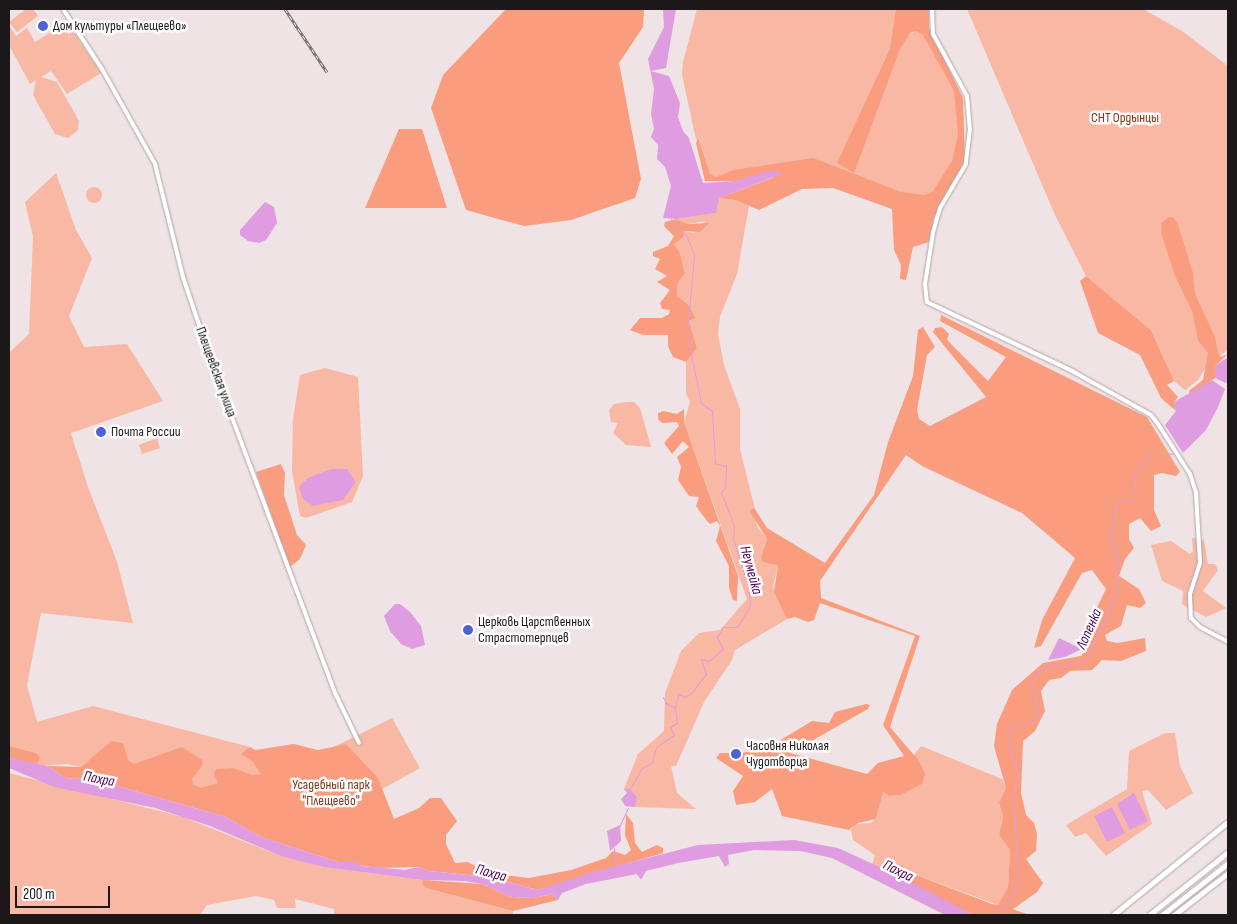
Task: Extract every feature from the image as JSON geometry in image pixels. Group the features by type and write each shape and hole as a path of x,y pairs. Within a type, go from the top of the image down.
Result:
{"highway":[{"path":"1149,915 1228,852"},
{"path":"1162,915 1228,863"}],"main road":[{"path":"1113,915 1228,822"},
{"path":"1174,915 1228,872"}],"street":[{"name":"Плещеевская улица","path":"63,9 102,69 156,164 183,277 215,372 336,695 360,743"},
{"path":"932,9 933,34 967,96 970,129 966,164 940,208 933,233 925,284 927,302 1072,371 1142,410 1158,424 1190,474 1196,493 1200,564 1189,601 1191,618 1200,628 1228,642"}],"green space":[{"path":"26,9 33,9 38,16 17,32 9,22"},
{"path":"506,9 644,9 643,27 619,63 641,179 635,198 571,220 524,226 466,210 431,108 443,75"},
{"path":"697,9 901,9 905,36 920,29 958,97 958,156 939,191 928,198 750,172 708,178 695,135 682,75 683,62"},
{"path":"896,9 929,9 929,28 963,98 965,162 934,217 929,242 913,247 906,280 900,279 901,265 894,250 892,209 833,188 802,189 759,210 735,200 719,198 772,178 778,171 736,181 705,181 696,143 698,139 710,174 716,177 734,170 813,158 901,192 925,195 933,191 952,161 958,134 954,91 923,35 916,31 910,33 900,49 854,173 837,163 890,49"},
{"name":"СНТ Ордынцы","path":"967,9 1143,9 1182,31 1228,66 1228,350 1208,364 1198,380 1185,390 1174,381 1151,330 1086,276 1055,215"},
{"path":"67,22 101,73 67,94 51,71 41,77 57,82 79,121 78,130 68,138 55,134 33,95 36,80 30,84 9,45 9,26 16,36 27,28 35,42"},
{"path":"399,129 422,129 447,208 365,208"},
{"name":"Усадебный парк \"Плещеево\"","path":"56,173 76,230 92,258 69,316 84,347 127,344 163,401 71,433 88,487 117,562 133,623 41,613 27,685 37,722 93,706 250,747 246,751 322,753 392,718 420,768 377,792 355,841 104,776 111,741 81,767 67,764 36,766 38,753 9,746 9,353 29,334 33,237 25,202"},
{"path":"94,187 102,195 94,203 86,195"},
{"path":"719,198 735,200 749,206 737,274 720,317 718,334 724,365 740,409 740,449 755,509 752,508 758,528 767,539 761,557 778,565 773,587 787,619 735,650 732,660 704,702 676,766 671,766 677,793 696,809 635,807 632,794 628,789 624,789 638,754 664,731 665,693 681,651 699,633 720,630 747,599 684,422 690,402 686,394 686,362 697,348 689,321 694,318 677,296 678,282 685,273 680,253 674,244 684,231 694,233 705,221 688,224 676,219 715,213"},
{"path":"1169,217 1174,218 1178,225 1193,273 1195,294 1215,337 1218,353 1221,357 1228,354 1215,366 1215,378 1190,395 1189,391 1203,380 1208,353 1198,340 1192,311 1175,276 1162,236 1161,223"},
{"path":"676,219 688,224 709,223 700,232 684,231 683,237 674,244 680,253 685,273 678,282 677,296 689,306 695,318 689,321 697,348 686,362 673,357 668,346 668,335 643,335 630,330 640,318 662,318 669,314 670,310 662,309 660,303 670,290 657,282 667,276 655,269 660,259 653,256 653,252 668,246 674,236 664,226 665,222"},
{"path":"1086,276 1151,330 1174,381 1167,385 1178,397 1174,402 1176,411 1161,398 1140,355 1098,333 1080,281"},
{"path":"941,315 1147,417 1180,472 1176,476 1162,473 1154,475 1154,510 1161,526 1151,531 1140,518 1129,524 1129,539 1134,548 1125,559 1119,576 1139,589 1146,603 1140,608 1127,605 1121,626 1105,635 1107,641 1118,643 1145,638 1146,651 1121,661 1102,660 1092,670 1070,671 1061,678 1049,680 1041,691 1045,711 1035,731 1023,741 1021,793 1026,815 1034,823 1037,834 1036,851 1026,859 1043,883 1037,892 1013,909 1029,915 973,915 895,876 891,868 902,865 908,872 998,905 1008,887 1010,850 999,835 1003,817 999,803 1006,788 994,746 997,724 1012,690 1043,663 1081,656 1087,648 1090,622 1106,589 1092,570 1082,573 1041,646 1034,648 1042,620 1075,558 1022,513 922,466 906,455 820,581 821,598 920,636 890,727 919,761 925,774 922,784 901,795 889,796 883,792 876,819 858,823 849,830 782,816 772,789 755,802 736,805 733,791 743,776 716,758 720,753 742,753 769,747 812,721 829,723 835,712 866,704 870,705 868,709 790,753 867,774 878,763 904,756 883,725 915,636 820,603 814,620 808,622 795,617 787,619 774,592 778,565 763,562 761,557 767,539 750,512 752,508 755,509 767,528 825,563 874,495 888,442 913,376 918,330 923,327 935,347 927,355 917,410 919,419 930,426 986,397 933,332 935,328 942,327 949,334 947,340 988,381 1006,357 940,321"},
{"path":"325,368 358,377 363,476 352,502 306,518 300,516 292,471 293,419 300,375"},
{"path":"634,402 640,408 651,447 626,445 613,433 618,423 611,422 609,410 614,404"},
{"path":"684,409 684,422 738,576 737,601 733,600 729,588 729,566 716,541 720,526 717,521 710,524 707,521 696,506 699,497 689,496 678,480 681,467 677,457 689,447 683,441 672,454 664,443 679,426 677,422 662,423 658,419 658,413 664,411 677,414"},
{"path":"157,438 160,448 142,454 139,445"},
{"path":"281,464 285,473 284,495 297,535 306,545 300,559 290,567 256,472"},
{"path":"1192,538 1204,540 1208,564 1215,564 1218,570 1203,591 1226,608 1206,617 1182,604 1183,591 1162,581 1151,545 1171,541 1190,554 1193,551"},
{"path":"1165,733 1175,733 1180,766 1193,793 1166,810 1148,790 1142,791 1152,824 1106,856 1086,833 1075,837 1066,825 1127,789 1129,751"},
{"name":"Усадебный парк \"Плещеево\"","path":"111,741 123,743 128,760 134,764 182,747 202,760 202,766 192,779 194,785 201,788 218,783 214,774 216,769 233,768 252,775 261,774 253,762 241,754 250,747 255,750 294,744 318,750 346,744 378,778 394,819 419,808 430,798 441,798 457,821 446,835 446,844 455,863 468,862 488,873 529,878 571,870 606,858 613,851 625,855 631,850 625,835 626,814 633,823 635,843 642,852 657,845 663,848 663,853 538,890 488,877 429,871 419,867 378,868 338,862 261,837 226,817 96,780 66,778 47,766 81,767"},
{"path":"9,746 37,753 40,758 36,766 9,758"},
{"path":"921,746 1002,779 1006,788 999,804 1003,816 999,835 1010,850 1008,887 998,905 908,872 899,865 891,868 895,876 872,865 875,855 853,840 851,830 855,824 871,823 877,817 882,792 889,796 901,795 920,785 913,756"},
{"path":"9,773 183,817 283,857 323,867 423,880 422,885 426,888 513,911 513,915 334,915 334,909 295,899 296,908 277,908 274,900 256,896 207,905 200,915 9,915"},
{"path":"423,880 482,884 511,897 533,898 552,894 558,900 513,911 426,888 422,885"}],"shaded area":[{"path":"663,9 676,9 666,68 651,71 669,76 680,103 678,117 683,131 689,138 703,183 736,181 764,172 778,171 782,174 719,198 716,213 676,219 663,218 671,186 665,167 657,159 658,145 651,137 654,129 651,114 654,89 648,59 664,27"},
{"path":"265,202 274,207 277,223 266,240 259,243 248,241 240,235 240,230"},
{"path":"1228,357 1228,382 1226,383 1215,378 1215,366"},
{"path":"1212,380 1225,389 1218,407 1206,430 1183,453 1165,425 1176,411 1174,402"},
{"path":"331,469 347,469 356,482 343,500 313,506 303,499 299,487 308,478"},
{"path":"395,604 400,604 410,612 421,626 425,645 412,649 401,644 390,631 384,616"},
{"path":"1059,638 1082,649 1065,657 1048,660"},
{"path":"9,758 47,766 66,778 96,780 226,817 261,837 338,862 355,862 362,866 405,870 419,867 429,871 488,877 538,890 589,873 698,845 794,840 838,848 904,878 973,915 945,915 832,858 800,851 754,850 728,855 729,864 725,867 719,856 678,863 646,871 641,880 637,874 586,884 562,893 558,900 552,894 533,898 511,897 482,884 465,881 423,880 323,867 283,857 210,826 155,808 54,787 9,768"},
{"path":"624,789 630,789 637,797 635,807 625,806 621,799 627,793"},
{"path":"1134,793 1148,821 1130,830 1117,804"},
{"path":"1112,807 1125,833 1107,842 1094,816"},
{"path":"620,825 621,841 610,851 607,831"}],"waterway":[{"name":"Неумейка","path":"630,789 641,769 652,762 656,747 674,735 670,727 677,723 675,708 678,694 685,697 691,693 706,674 701,659 709,661 723,649 717,637 723,627 737,627 750,606 748,585 733,539 734,526 721,492 725,488 726,466 715,463 712,411 701,403 687,334 694,254 686,235 676,229 671,219"},
{"name":"Лопенка","path":"997,915 1014,895 1018,881 1013,794 1018,775 1010,751 1009,731 1017,724 1029,723 1038,714 1032,684 1038,673 1043,669 1084,661 1090,654 1118,587 1116,569 1119,560 1109,537 1113,530 1116,504 1136,498 1134,475 1151,453 1174,454"},
{"path":"663,697 666,703 675,708"},
{"name":"Неумейка","path":"619,827 628,808"},
{"name":"Неумейка","path":"614,848 616,868"}],"railway":[{"path":"285,9 327,72"}],"place":[{"name":"Дом культуры «Плещеево»","path":"43,26"},
{"name":"Почта России","path":"101,432"},
{"name":"Церковь Царственных Страстотерпцев","path":"468,630"},
{"name":"Часовня Николая Чудотворца","path":"736,754"}],"water label":[{"name":"Пахра","path":"99,779"},
{"name":"Пахра","path":"898,871"},
{"name":"Пахра","path":"491,873"}]}
